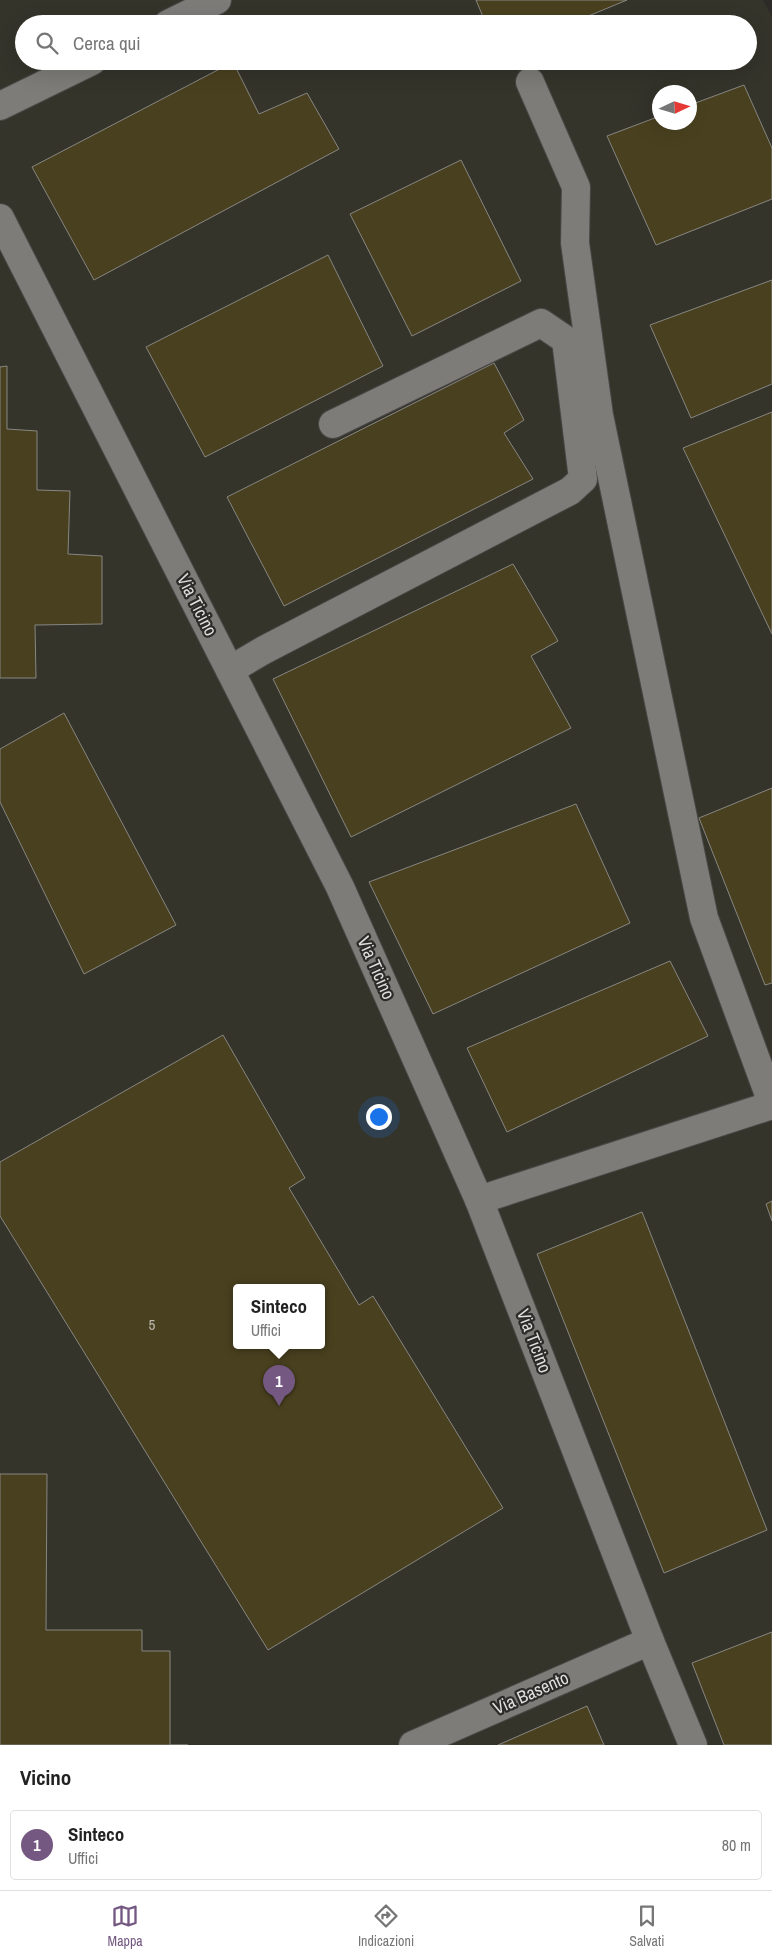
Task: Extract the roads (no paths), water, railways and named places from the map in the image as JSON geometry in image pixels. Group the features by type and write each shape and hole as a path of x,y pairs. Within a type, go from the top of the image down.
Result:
{"street":[{"path":"186,15 217,0"},
{"path":"0,106 74,70"},
{"path":"479,1200 772,1104 704,918 600,415 575,243 576,187 530,82"},
{"name":"Via Ticino","path":"0,218 340,887 479,1200 650,1641 693,1745"},
{"path":"230,670 264,650 570,491 583,479 566,340 541,323 333,424"},
{"name":"Via Basento","path":"413,1745 650,1641"}],"place":[{"name":"Sinteco","path":"279,1406"}]}
